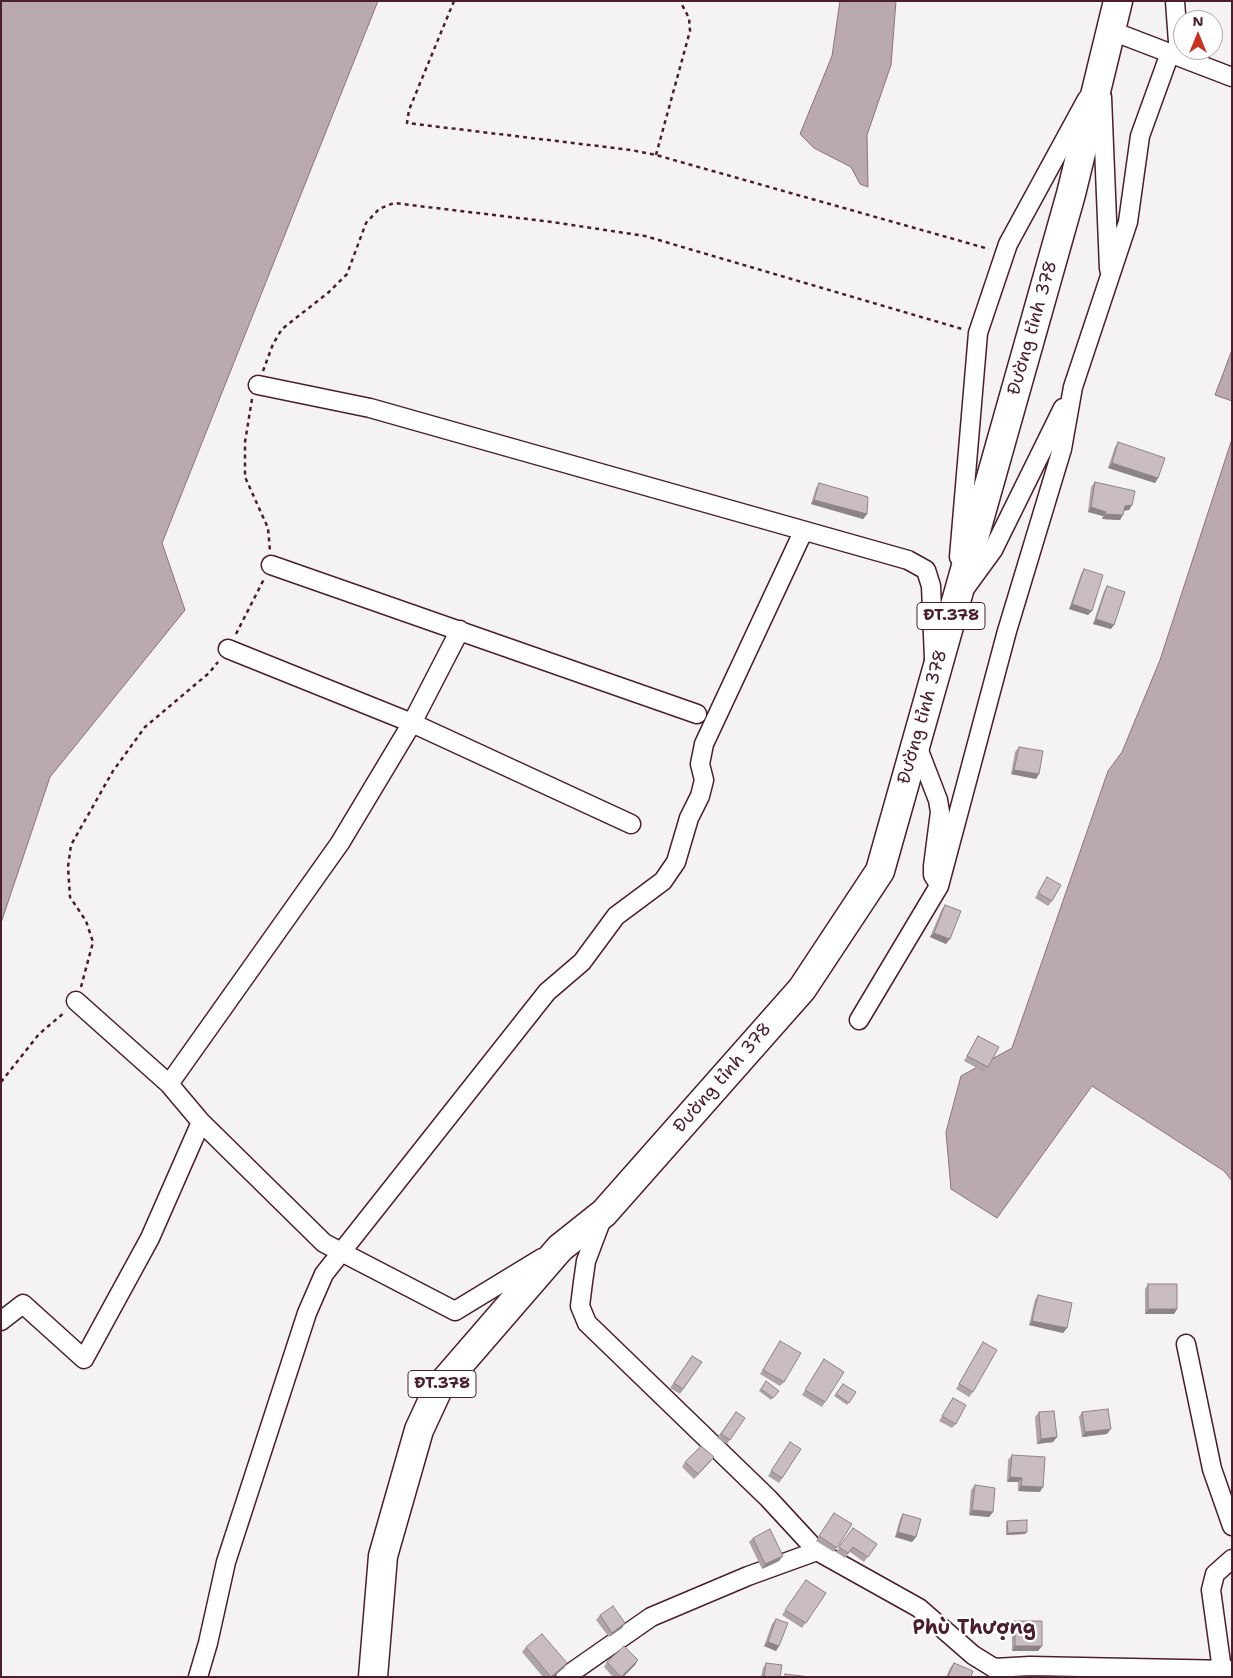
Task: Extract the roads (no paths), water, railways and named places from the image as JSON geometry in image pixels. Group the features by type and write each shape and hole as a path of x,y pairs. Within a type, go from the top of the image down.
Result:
{"main road":[{"name":"Đường tỉnh 378","path":"604,1213 802,989 880,871 1071,194 1118,1"},
{"name":"ĐT.378","path":"373,1677 383,1556 419,1430 438,1389 560,1248 604,1213"}],"street":[{"path":"1112,31 1173,55"},
{"path":"956,601 993,550 1073,387 1128,222 1140,136 1173,57"},
{"path":"1187,60 1232,77"},
{"path":"1101,72 1109,282"},
{"path":"956,601 978,334 1005,254 1101,72"},
{"path":"258,385 370,408 803,532 908,560 926,570 931,586 935,674"},
{"path":"860,1020 939,886 1007,632 1062,449 1073,387"},
{"path":"198,1677 208,1643 226,1562 304,1322 324,1274 547,992 582,962 616,916 638,897 663,881 676,862 689,818 700,796 704,780 700,764 704,744 803,532"},
{"path":"271,565 697,714"},
{"path":"169,1084 340,843 412,723 460,630"},
{"path":"228,648 412,723 631,824"},
{"path":"916,743 938,800 940,812 932,866 933,875 939,886"},
{"path":"76,1001 169,1084 201,1122 324,1243 455,1311 560,1248"},
{"path":"1,1321 22,1304 84,1359 150,1238 201,1122"},
{"path":"604,1213 586,1261 580,1306 587,1323 768,1498 817,1551 919,1608 993,1672 1030,1666 1227,1670 1211,1590 1215,1574 1232,1558"},
{"path":"1186,1344 1212,1469 1232,1526"},
{"path":"565,1677 651,1617 723,1586 817,1551"}],"district":[{"name":"Phù Thượng","path":"974,1629"}]}
